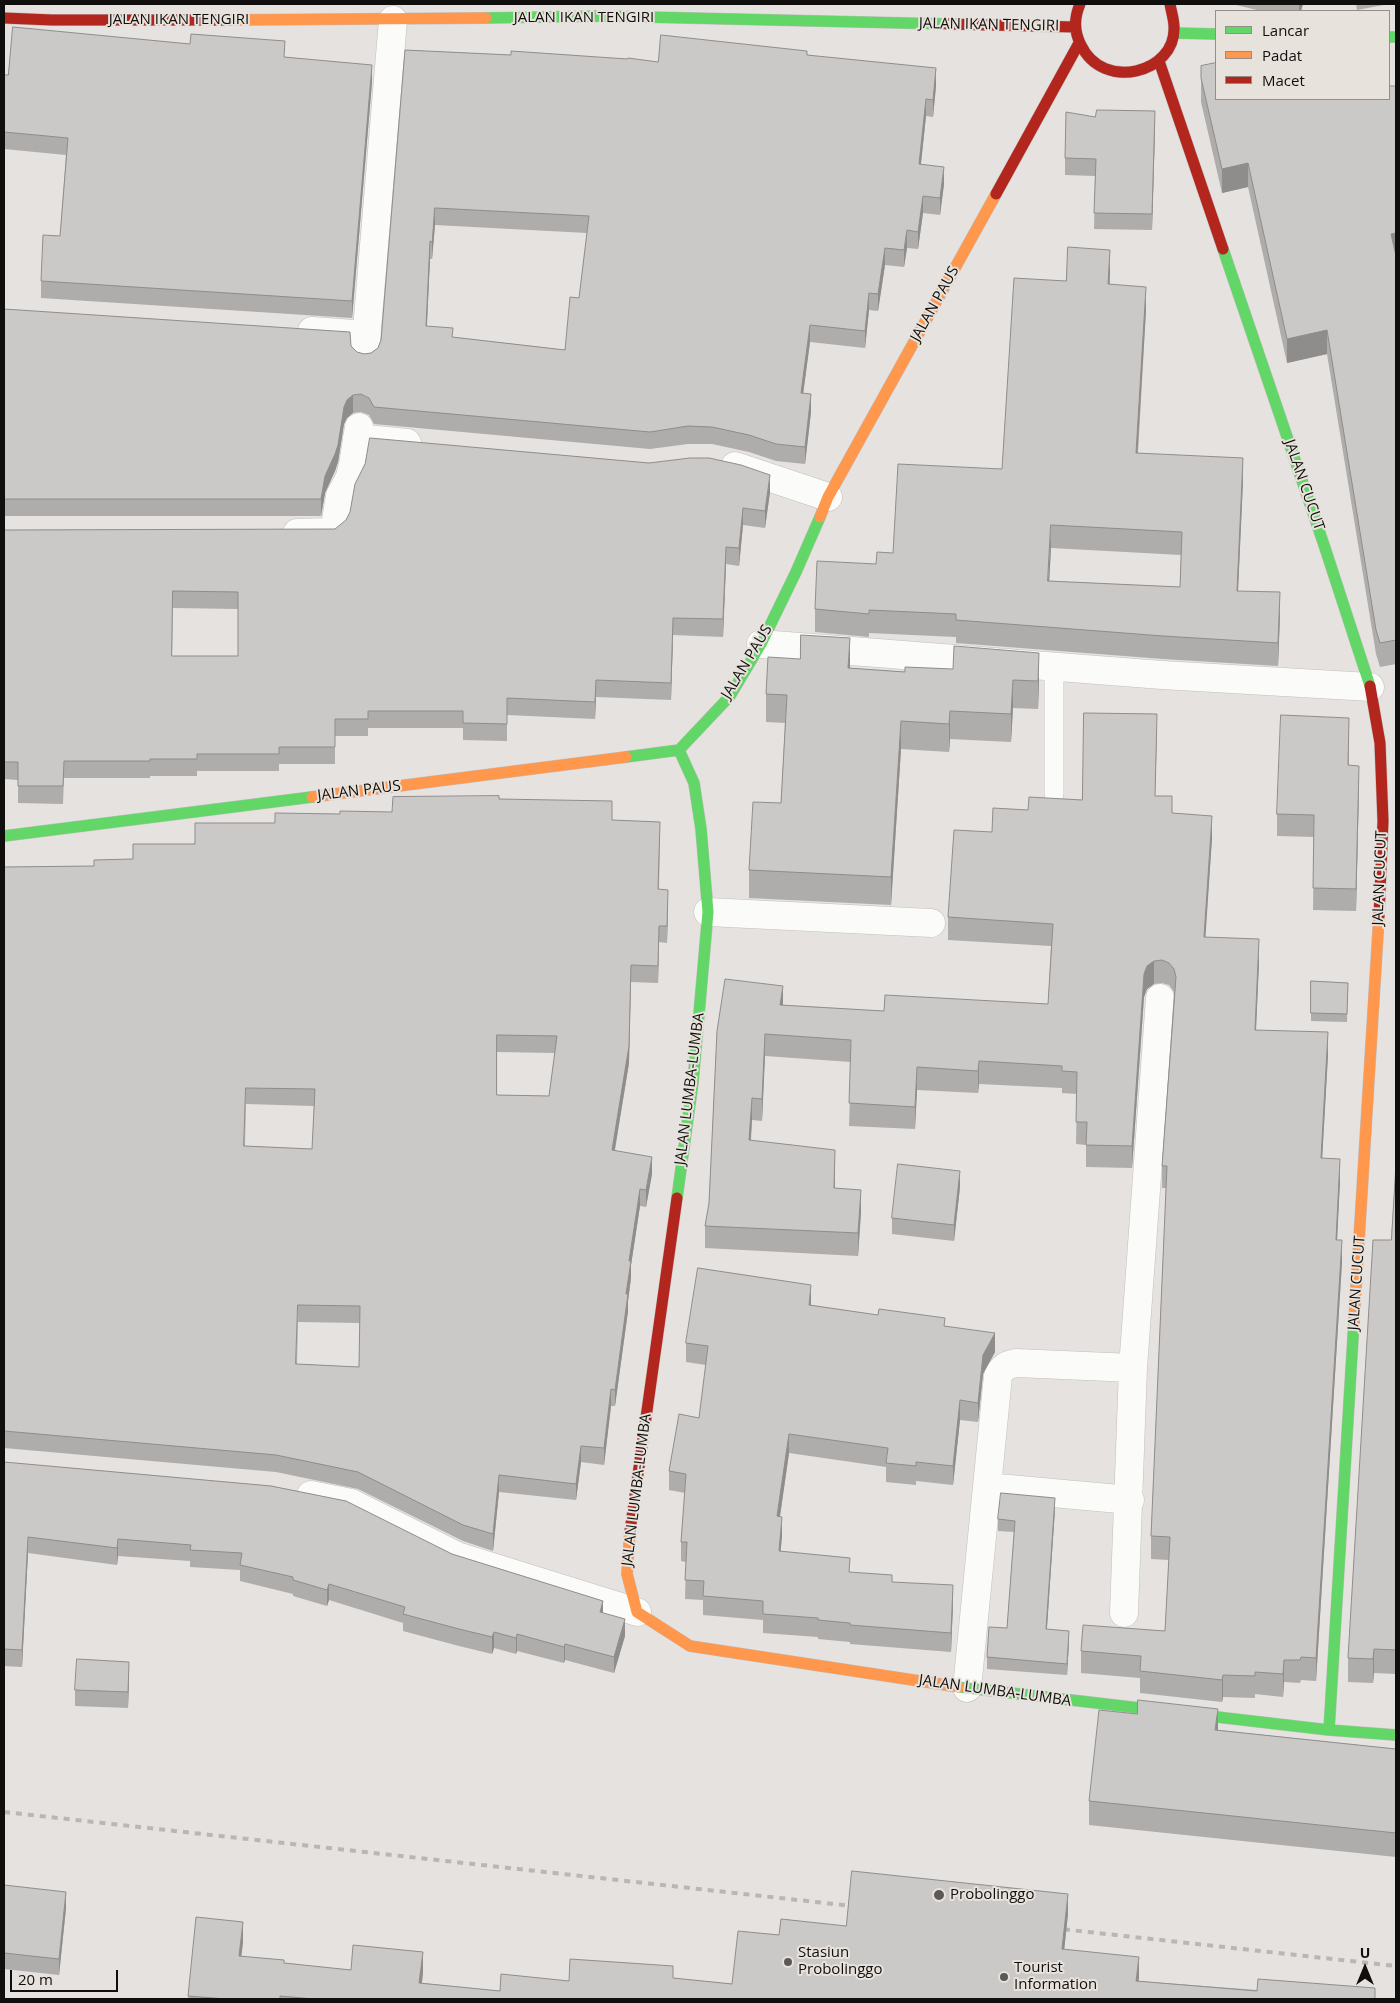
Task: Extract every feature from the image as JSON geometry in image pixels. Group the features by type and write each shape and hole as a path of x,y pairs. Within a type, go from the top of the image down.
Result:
{"street":[{"path":"1080,4 1077,11 1075,28 1079,43 1087,57 1099,67 1114,73 1130,74 1146,70 1159,61 1169,48 1174,33 1174,16 1170,4"},
{"name":"JALAN IKAN TENGIRI","path":"4,18 52,20 407,15 601,16 719,11 1075,28"},
{"path":"288,330 366,345 407,15"},
{"path":"1174,33 1215,34"},
{"name":"JALAN PAUS","path":"4,836 679,750 730,696 761,644 796,572 828,497 1079,43"},
{"name":"JALAN CUCUT","path":"1159,61 1326,548 1370,687 1380,743 1383,821 1381,884 1329,1730"},
{"path":"274,533 330,532 335,526 340,496 352,471 358,432 436,445"},
{"path":"714,461 763,474 828,497"},
{"path":"761,644 1172,676 1370,687"},
{"name":"JALAN LUMBA-LUMBA","path":"679,750 694,783 701,829 708,912 693,1082 630,1532 627,1574 637,1612 690,1646 967,1688 1329,1730 1396,1735"},
{"path":"708,912 931,923"},
{"path":"1124,1613 1130,1500 1133,1368 1160,998"},
{"path":"967,1688 998,1376 1001,1370 1008,1364 1016,1362 1133,1368"},
{"path":"987,1487 1130,1500"},
{"path":"283,1489 351,1503 457,1556 637,1612"}],"lane":[{"path":"1054,667 1054,794"}],"building":[{"path":"13,27 190,44 191,34 285,41 284,57 372,65 352,301 41,281 43,235 60,236 68,138 4,132 4,75 8,75"},
{"path":"661,35 807,51 807,55 936,68 933,100 926,99 919,164 944,167 940,198 923,196 918,232 907,230 904,250 885,248 878,294 869,293 865,331 810,325 801,393 811,394 805,447 776,444 749,435 712,427 688,426 650,432 374,407 369,398 361,394 353,395 347,400 344,407 338,445 325,476 321,499 4,499 4,309 350,332 351,346 357,352 371,353 378,348 381,340 405,50 511,55 511,51 628,58 658,62","holes":["435,208 589,216 579,298 570,297 565,350 452,337 453,328 426,326 430,241 432,242"]},
{"path":"1215,63 1215,100 1390,100 1390,86 1396,86 1396,233 1391,234 1396,256 1396,640 1380,643 1376,630 1327,330 1287,339 1248,163 1222,169 1201,78 1201,66"},
{"path":"1097,110 1155,111 1152,214 1094,213 1096,159 1065,158 1066,112 1095,117"},
{"path":"1068,247 1110,250 1108,284 1146,287 1136,453 1243,458 1237,591 1280,592 1278,643 956,620 956,614 869,610 869,614 815,609 817,561 876,564 877,552 893,553 898,464 1002,469 1014,278 1066,281","holes":["1051,525 1182,532 1180,587 1048,581"]},
{"path":"370,438 649,463 690,458 709,458 741,465 770,475 765,511 743,508 739,548 726,547 723,619 673,618 671,683 596,680 595,702 507,698 507,724 463,723 463,711 368,711 368,719 335,719 335,747 279,747 279,754 197,754 197,759 64,761 63,786 18,786 18,762 4,762 4,530 335,529 346,520 350,512 355,484 365,464","holes":["173,591 238,592 238,656 172,656"]},
{"path":"801,635 850,638 848,668 905,672 905,667 953,669 954,646 1039,653 1038,681 1013,680 1011,714 950,711 949,724 901,721 891,877 749,870 753,802 781,803 787,695 766,694 768,657 800,659"},
{"path":"1084,713 1157,714 1155,796 1172,796 1172,813 1212,816 1204,937 1259,939 1255,1030 1328,1032 1321,1158 1340,1159 1336,1240 1342,1240 1316,1658 1301,1657 1300,1660 1284,1660 1283,1674 1255,1672 1255,1676 1223,1675 1222,1680 1140,1671 1141,1656 1081,1651 1083,1625 1165,1631 1170,1537 1151,1536 1167,1166 1162,1166 1176,977 1174,969 1169,963 1162,960 1154,961 1147,966 1144,974 1132,1146 1086,1145 1087,1122 1076,1122 1077,1072 1062,1071 1062,1066 979,1061 978,1071 917,1067 915,1107 849,1103 851,1040 765,1034 762,1099 752,1098 749,1140 835,1150 834,1188 861,1190 858,1233 705,1226 709,1203 717,1031 725,979 783,986 780,1005 884,1011 885,995 1048,1004 1053,924 948,917 954,830 992,832 993,808 1028,810 1029,797 1082,800"},
{"path":"1281,715 1349,718 1348,765 1359,766 1356,889 1313,888 1314,815 1277,814"},
{"path":"499,796 499,799 612,801 612,820 660,822 658,889 668,890 667,926 659,926 658,966 631,965 629,1046 612,1150 652,1157 646,1190 640,1189 629,1261 631,1261 626,1294 628,1294 615,1390 611,1389 604,1448 581,1446 576,1484 499,1475 493,1534 463,1525 358,1472 276,1455 4,1431 4,867 94,866 94,860 133,859 133,844 195,844 195,823 275,823 275,813 340,814 340,811 392,812 393,797","holes":["497,1035 557,1036 549,1096 497,1095","246,1088 315,1089 312,1149 244,1146","298,1305 360,1306 359,1367 296,1364"]},
{"path":"1311,981 1348,983 1347,1014 1311,1013"},
{"path":"898,1164 960,1171 954,1225 892,1218"},
{"path":"1396,1165 1396,1650 1374,1649 1373,1659 1348,1658 1373,1240 1391,1240"},
{"path":"698,1268 811,1285 809,1305 878,1315 879,1309 945,1318 944,1326 995,1333 983,1355 978,1403 960,1400 953,1466 916,1462 916,1466 886,1463 888,1448 789,1434 777,1516 782,1517 779,1551 850,1558 849,1572 892,1575 892,1582 953,1585 951,1633 850,1625 850,1623 818,1620 818,1618 763,1614 763,1601 703,1596 704,1581 685,1580 687,1542 681,1542 686,1474 669,1471 679,1414 699,1418 708,1346 686,1343"},
{"path":"4,1462 271,1486 346,1501 452,1554 603,1601 600,1612 625,1619 614,1657 565,1644 564,1647 517,1634 516,1638 494,1632 492,1637 403,1614 405,1607 329,1584 327,1590 293,1580 293,1577 240,1565 242,1553 190,1550 191,1545 118,1539 117,1548 28,1537 22,1650 4,1649"},
{"path":"1001,1493 1055,1498 1046,1629 1069,1631 1067,1664 987,1657 989,1627 1007,1628 1015,1521 998,1519"},
{"path":"77,1659 129,1662 128,1692 75,1690"},
{"path":"1138,1700 1218,1709 1215,1730 1396,1749 1396,1833 1089,1801 1099,1710 1137,1714"},
{"path":"852,1871 1068,1894 1062,1949 1139,1957 1136,1981 1257,1991 1258,1979 1375,1988 1375,1999 314,1999 280,1996 280,1999 226,1999 188,1996 196,1917 243,1922 239,1956 284,1960 284,1963 351,1970 353,1945 423,1952 419,1983 500,1991 501,1974 569,1981 570,1959 673,1966 673,1978 732,1984 738,1931 779,1935 781,1919 846,1926"},
{"path":"4,1885 66,1892 59,1959 4,1953"}],"railway":[{"path":"4,1812 861,1907"},
{"path":"1052,1928 1396,1966"}],"traffic: fast":[{"path":"486,18 601,16 947,24"},
{"path":"1174,33 1215,34"},
{"path":"1390,37 1396,37"},
{"path":"1223,249 1370,686"},
{"path":"626,757 679,750 730,696 761,644 820,517"},
{"path":"677,1198 693,1082 708,912 701,829 694,783 679,750"},
{"path":"4,836 312,797"},
{"path":"1329,1730 1354,1321"},
{"path":"959,1687 1329,1730 1396,1735"}],"traffic: slow":[{"path":"229,20 486,18"},
{"path":"820,517 828,497 996,194"},
{"path":"312,797 626,757"},
{"path":"1354,1321 1379,916"},
{"path":"630,1531 627,1574 637,1612 690,1646 959,1687"}],"traffic: jam":[{"path":"1080,4 1076,25 1081,45 1091,60 1105,68 1121,72 1136,71 1151,65 1163,56 1171,43 1174,27 1170,4"},
{"path":"4,18 52,20 229,20"},
{"path":"947,24 1075,27"},
{"path":"996,194 1079,43"},
{"path":"1159,61 1223,249"},
{"path":"1370,686 1380,743 1383,821 1379,916"},
{"path":"630,1531 677,1198"}],"place":[{"name":"Probolinggo","path":"939,1895"},
{"name":"Stasiun Probolinggo","path":"788,1962"},
{"name":"Tourist Information","path":"1004,1977"}]}
